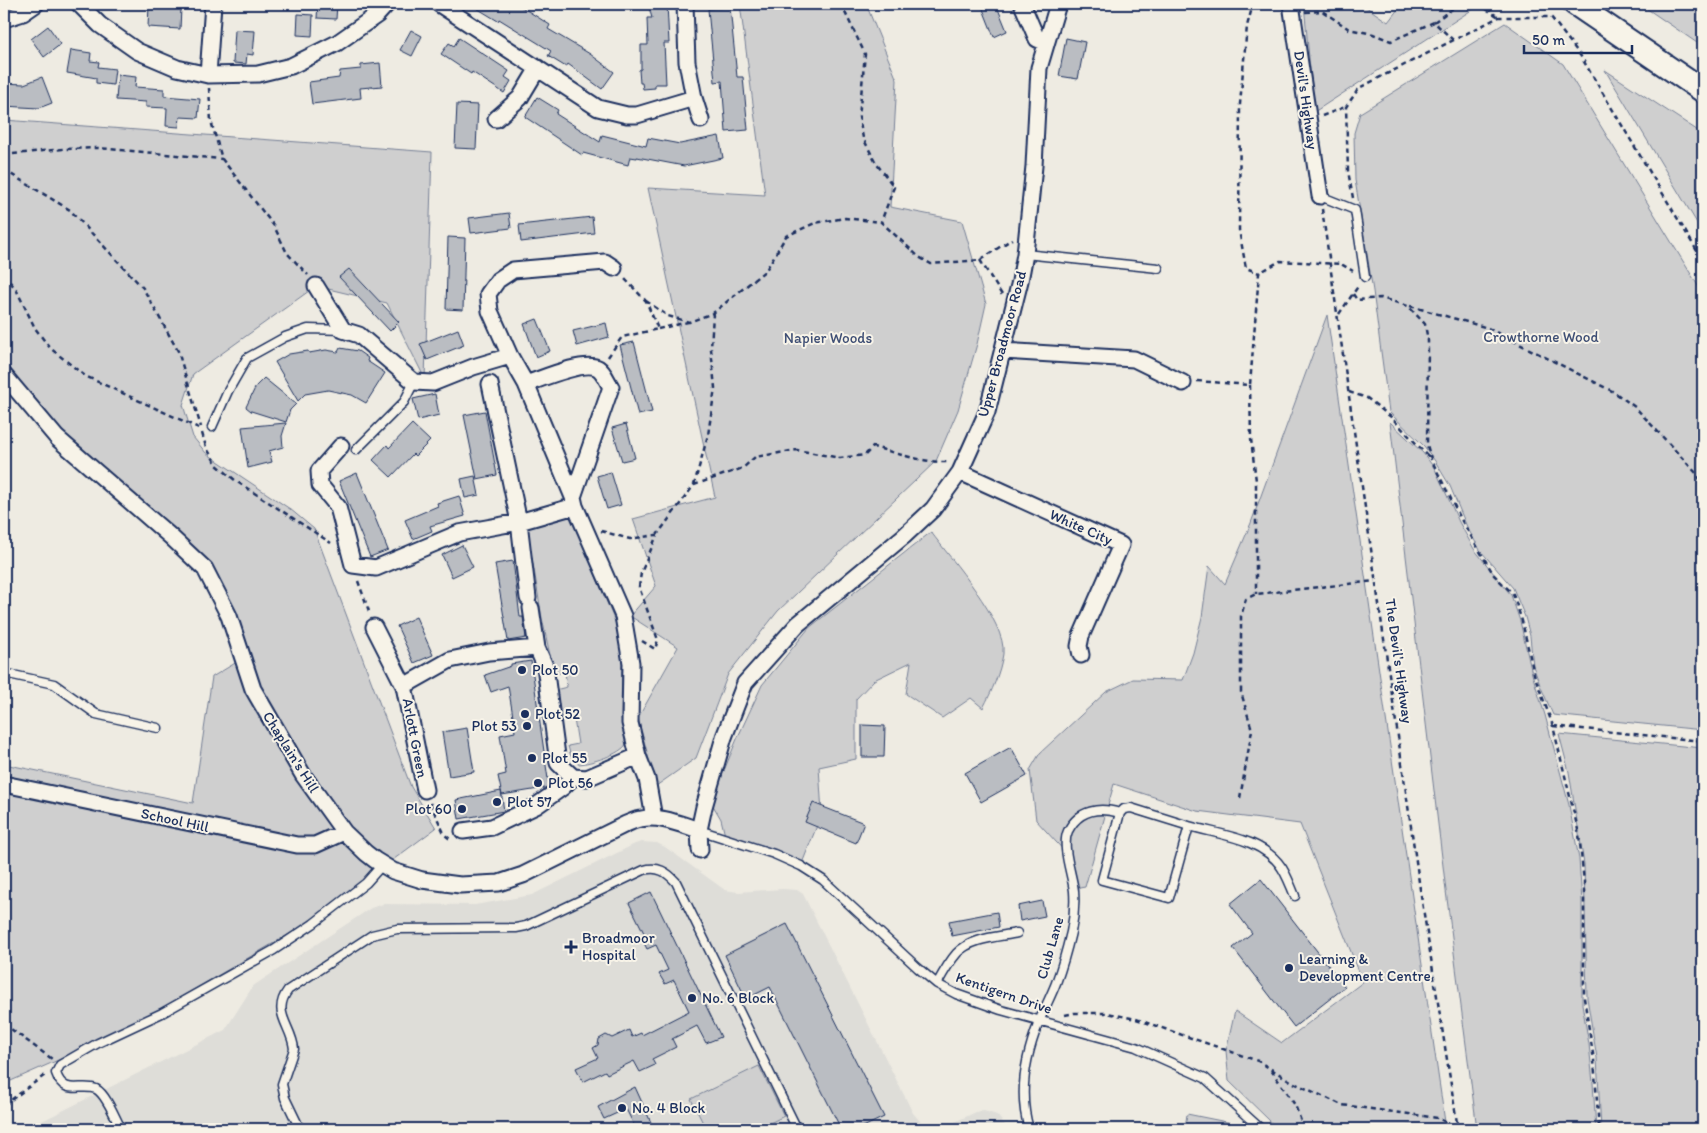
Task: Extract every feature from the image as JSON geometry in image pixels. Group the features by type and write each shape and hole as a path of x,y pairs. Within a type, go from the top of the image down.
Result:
{"main road":[{"path":"1575,4 1703,91"}],"street":[{"path":"4,18 23,13 36,4"},
{"path":"79,4 100,25 137,51 177,68 208,74 258,74 291,66 337,43 377,15 386,4"},
{"path":"208,74 213,4"},
{"path":"439,4 598,108 627,116 652,112 694,98"},
{"path":"685,4 687,62 694,98 701,120"},
{"path":"1022,4 1037,39 1046,43"},
{"name":"Upper Broadmoor Road","path":"700,850 700,830 704,807 724,737 745,683 798,624 904,536 933,509 962,466 987,412 1011,320 1025,254 1034,166 1039,68 1058,4"},
{"name":"Devil's Highway","path":"1292,8 1320,196"},
{"path":"496,119 520,98 538,68"},
{"path":"614,268 605,262 513,270 498,280 488,294 490,311 510,356 526,384 588,537 623,616 631,663 630,723 638,756 647,779 654,818"},
{"path":"314,283 343,330 359,335 414,382 433,383 473,367 510,356"},
{"path":"1003,351 1134,359 1183,383"},
{"path":"526,384 582,366 597,367 611,387 574,501"},
{"name":"Chaplain's Hill","path":"4,375 57,438 170,536 205,569 229,616 253,689 303,775 344,832 382,865 406,876 422,880 460,884 499,883 523,875 626,824 641,819 654,818 700,830"},
{"path":"490,384 519,522 537,648 545,666 558,763 573,777 587,778 638,756"},
{"path":"341,446 319,471 320,485 338,507 352,560 376,568 459,533 519,522 574,501"},
{"name":"White City","path":"962,466 1121,545 1081,636 1079,646 1081,654"},
{"name":"Arlott Green","path":"374,627 404,686 425,790"},
{"name":"Arlott Green","path":"404,686 450,660 489,652 537,648"},
{"path":"463,831 492,827 536,806 563,787 573,777"},
{"name":"School Hill","path":"4,784 297,845 315,844 344,832"}],"lane":[{"path":"1320,196 1355,210 1364,277"},
{"path":"1025,254 1158,268"},
{"path":"212,427 228,390 247,358 285,337 308,330 343,330"},
{"path":"356,450 404,402 414,382"},
{"path":"4,673 54,684 96,714 158,728"},
{"name":"Club Lane","path":"1029,1129 1023,1094 1024,1072 1039,1021 1056,983 1069,942 1074,915 1074,889 1066,843 1068,832 1075,821 1086,812 1110,810 1120,813 1124,809 1131,808 1250,842 1272,856 1281,867 1295,896"},
{"path":"1120,813 1102,880 1169,898 1189,826"},
{"name":"Kentigern Drive","path":"700,830 774,854 808,870 823,880 937,984 956,994 1002,1010 1136,1047 1205,1078 1261,1129"},
{"path":"120,1129 104,1097 96,1089 69,1087 59,1081 56,1073 60,1064 98,1043 162,1014 274,950 313,924 366,883 382,865"},
{"path":"300,1129 285,1098 282,1084 294,1049 280,1006 282,997 288,990 372,935 383,931 397,929 516,928 526,926 644,870 652,868 670,875 676,882 797,1129"},
{"path":"937,984 951,960 965,946 973,942 1017,933"}],"path":[{"path":"842,4 864,54 859,117 863,138 876,162 894,187 881,222"},
{"path":"1256,4 1252,8 1247,26 1240,104 1239,230 1246,268 1259,273"},
{"path":"1292,8 1322,11 1348,29 1373,34 1391,41 1434,22 1459,4"},
{"path":"1478,4 1498,16"},
{"path":"1309,122 1346,107 1360,88 1498,16 1551,17 1580,55 1703,261"},
{"path":"1434,22 1453,40"},
{"path":"208,74 211,121 222,159 274,226 287,253 314,283"},
{"path":"1346,107 1348,170 1355,210"},
{"path":"4,154 98,148 222,159"},
{"path":"4,170 70,210 143,288 178,351 206,447 218,465 236,481 352,560 374,627"},
{"name":"The Devil's Highway","path":"1320,196 1339,315 1419,880 1458,1129"},
{"path":"603,373 608,356 622,337 688,322 713,313 766,270 786,236 815,223 845,218 881,222 919,257 931,264 980,260 1028,228"},
{"path":"980,260 1006,302 1011,320"},
{"path":"1259,273 1280,261 1341,264 1364,277 1339,315"},
{"path":"614,268 646,301 668,316 688,322"},
{"path":"1256,594 1256,481 1251,439 1250,385 1259,273"},
{"path":"4,275 16,289 35,328 50,348 85,376 201,429"},
{"path":"1353,294 1357,300 1381,298 1488,328 1614,392 1635,407 1697,474 1703,485"},
{"path":"646,301 658,329"},
{"path":"1408,306 1425,324 1427,333 1427,445 1462,521 1494,575 1513,594 1522,621 1534,674 1553,726 1579,834 1584,882 1584,998 1594,1060 1599,1129"},
{"path":"626,632 655,649 658,640 639,587 641,573 656,534 694,485 708,435 715,388 711,348 713,313"},
{"path":"1183,383 1204,380 1250,385"},
{"path":"1350,392 1367,398 1432,459"},
{"path":"694,485 743,468 756,457 797,450 840,458 865,455 873,447 962,466"},
{"path":"588,537 603,530 630,539 656,534"},
{"path":"1240,798 1252,730 1241,692 1241,616 1246,599 1256,594 1376,581"},
{"path":"1553,726 1703,741"},
{"path":"1039,1021 1074,1014 1107,1013 1136,1018 1258,1061 1294,1083 1342,1104 1438,1118 1458,1129"},
{"path":"4,1024 60,1064 4,1105"},
{"path":"1270,1068 1295,1106 1304,1129"}],"shaded area":[{"name":"Broadmoor Hospital","path":"642,842 657,843 665,847 725,890 738,892 783,889 797,890 803,894 913,1113 919,1120 927,1126 942,1128 976,1112 984,1111 997,1115 1008,1129 26,1129 225,1030 253,986 371,908 383,904 475,905 532,895"}],"green space":[{"name":"Napier Woods","path":"740,4 866,4 897,80 890,207 962,221 986,304 977,344 958,410 936,461 778,611 728,674 696,758 656,786 638,718 678,647 630,616 656,586 633,519 715,497 648,188 765,195"},
{"path":"1304,4 1362,4 1388,22 1402,4 1481,4 1314,112"},
{"path":"1640,4 1703,4 1703,47"},
{"name":"Crowthorne Wood","path":"1505,23 1563,64 1703,294 1703,730 1553,715 1533,666 1530,636 1525,617 1513,588 1480,550 1467,527 1450,486 1435,461 1424,446 1389,412 1373,291 1355,180 1354,133 1360,113"},
{"path":"1605,70 1703,134 1703,233"},
{"path":"4,120 432,152 425,379 387,303 316,286 193,374 183,405 193,437 206,453 290,509 314,529 411,787 436,828 305,925 117,1034 4,1084 4,764 193,803 212,677 242,659 205,569 57,438 4,375"},
{"path":"1327,315 1446,1129 1419,1129 1418,1125 1383,1129 1275,1129 1271,1122 1229,1081 1226,1051 1235,1011 1282,1043 1363,982 1300,824 1197,811 1114,784 1085,887 1074,889 1067,854 1036,820 1030,770 1040,753 1106,692 1133,679 1183,680 1193,653 1202,617 1209,566 1225,584 1251,523"},
{"path":"1390,422 1423,453 1435,469 1459,522 1474,549 1511,595 1520,621 1532,674 1569,805 1579,859 1582,902 1582,1004 1589,1044 1596,1129 1477,1129 1446,891"},
{"path":"570,514 618,629 622,657 621,718 626,744 612,755 583,764 578,764 571,757 568,746 578,744 574,719 560,721 555,690 567,687 565,672 554,674 542,618 526,521"},
{"path":"931,532 976,591 996,625 1002,641 1003,654 1000,668 983,708 971,698 942,718 906,694 911,662 874,680 856,699 856,759 819,767 822,813 801,866 726,840 721,819 711,802 762,685 809,628"},
{"path":"1559,734 1703,748 1703,1129 1601,1129 1597,1058 1587,998 1584,864 1569,772"},
{"path":"759,1066 784,1116 758,1129 706,1129 691,1099"},
{"path":"1187,1114 1261,1129 1185,1129"}],"building":[{"path":"318,4 337,4 336,19 317,18"},
{"path":"470,4 517,4 550,25 548,29 590,54 614,72 602,89 568,64 566,67 548,56 551,51 499,19 498,21"},
{"path":"648,4 667,4 669,43 664,43 666,84 655,84 655,88 643,89 642,83 640,83 639,70 641,69 641,45 648,45 647,18 652,18"},
{"path":"981,4 996,4 1007,31 994,37"},
{"path":"149,6 181,8 180,29 148,27"},
{"path":"730,7 737,77 743,77 748,130 726,132 722,81 715,82 708,9"},
{"path":"298,14 313,15 312,36 297,35"},
{"path":"48,26 61,44 44,57 31,39"},
{"path":"235,30 255,31 253,55 247,54 246,64 233,63"},
{"path":"411,30 422,36 412,56 400,50"},
{"path":"459,38 509,71 505,77 511,81 504,93 441,54 449,43 454,46"},
{"path":"1066,38 1085,42 1078,79 1059,76"},
{"path":"71,50 91,53 90,61 99,62 98,67 115,69 113,85 96,83 96,78 67,73"},
{"path":"380,63 382,86 360,88 361,98 312,104 309,82 339,78 340,71 361,69 361,65"},
{"path":"118,75 136,77 135,87 164,89 164,96 200,99 198,118 180,117 179,127 166,126 167,108 146,107 146,102 116,100"},
{"path":"42,77 52,103 39,108 4,106 4,83 24,84"},
{"path":"537,97 558,110 556,114 600,142 602,135 646,146 648,138 680,144 719,136 723,158 684,166 630,157 628,165 583,153 582,155 525,117"},
{"path":"457,104 478,105 476,149 455,148"},
{"path":"509,213 511,228 471,233 469,218"},
{"path":"592,217 594,233 521,242 519,225"},
{"path":"448,237 465,238 463,310 446,309"},
{"path":"349,269 399,322 390,331 339,277"},
{"path":"537,319 550,351 536,357 524,324"},
{"path":"606,323 609,337 577,346 573,331"},
{"path":"458,329 464,345 427,360 420,344"},
{"path":"634,342 652,412 638,415 620,345"},
{"path":"340,348 358,351 368,358 367,361 385,373 366,403 352,395 328,390 305,394 298,401 275,362 289,354 326,350 338,352"},
{"path":"264,378 296,404 290,410 286,422 251,411 246,407 256,386"},
{"path":"435,394 439,415 418,420 413,399"},
{"path":"485,411 497,475 477,479 464,415"},
{"path":"286,423 282,436 283,447 269,451 272,462 248,468 242,427"},
{"path":"412,424 430,441 415,456 413,454 391,477 373,460 387,445 389,448"},
{"path":"626,424 635,458 622,461 612,428"},
{"path":"611,472 621,505 607,509 597,476"},
{"path":"357,473 388,550 370,557 339,481"},
{"path":"475,476 479,495 465,498 461,479"},
{"path":"459,496 465,516 430,526 432,531 413,539 405,520 438,506 437,503"},
{"path":"462,545 473,567 452,577 442,555"},
{"path":"513,561 520,617 523,617 526,638 508,641 495,564"},
{"path":"416,617 433,655 414,663 397,626"},
{"path":"531,661 549,786 502,795 498,776 506,774 500,735 515,732 512,710 508,686 491,692 485,675 511,666 511,664"},
{"path":"862,725 885,726 884,757 862,757"},
{"path":"467,728 474,772 449,776 442,732"},
{"path":"1011,747 1027,776 981,802 965,773"},
{"path":"501,791 504,811 459,819 456,800"},
{"path":"813,803 864,823 856,843 805,822"},
{"name":"Learning & Development Centre","path":"1261,879 1345,987 1294,1027 1233,948 1252,933 1230,904"},
{"name":"No. 6 Block","path":"651,892 721,1037 706,1043 697,1026 672,1039 676,1047 652,1059 655,1065 640,1072 634,1061 607,1074 605,1071 583,1082 576,1068 598,1058 593,1048 598,1045 599,1039 606,1035 612,1038 629,1030 632,1037 641,1033 642,1035 689,1011 674,980 665,984 659,974 668,970 656,945 647,949 642,939 646,937 629,903"},
{"path":"1042,901 1045,916 1020,921 1018,906"},
{"path":"997,912 999,927 952,936 949,921"},
{"path":"787,924 884,1117 859,1129 841,1129 770,987 746,999 725,955"},
{"name":"No. 4 Block","path":"635,1087 654,1129 636,1129 626,1109 604,1119 598,1107"}],"place":[{"name":"Plot 50","path":"522,670"},
{"name":"Plot 52","path":"525,714"},
{"name":"Plot 53","path":"527,726"},
{"name":"Plot 55","path":"532,758"},
{"name":"Plot 56","path":"538,783"},
{"name":"Plot 57","path":"497,802"},
{"name":"Plot 60","path":"462,809"},
{"name":"Broadmoor Hospital","path":"571,947"},
{"name":"Learning & Development Centre","path":"1289,968"},
{"name":"No. 6 Block","path":"692,998"},
{"name":"No. 4 Block","path":"622,1108"}]}
